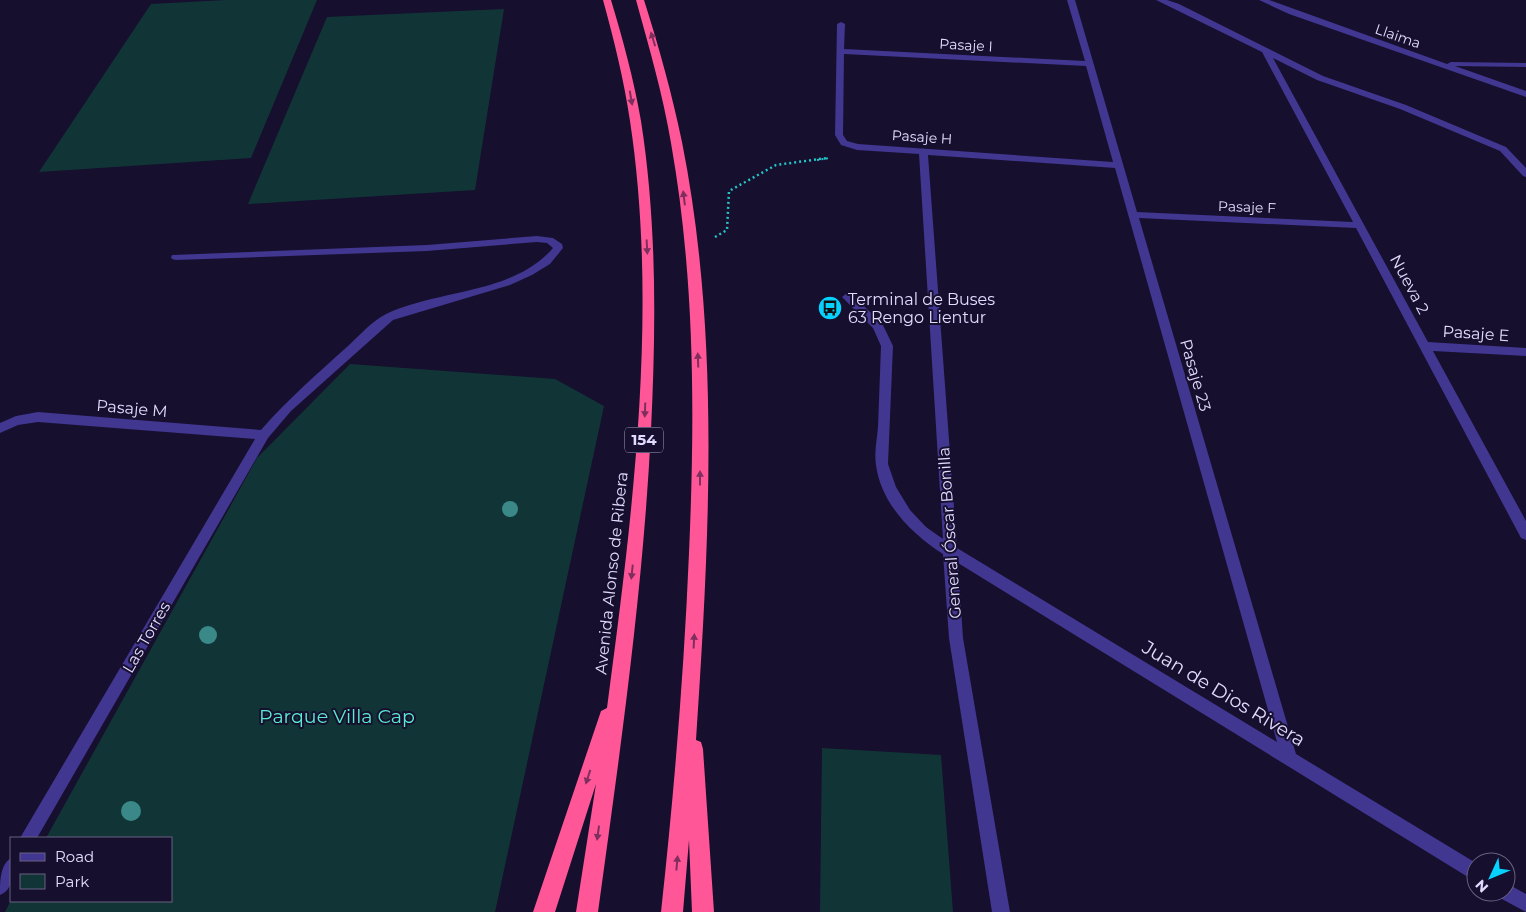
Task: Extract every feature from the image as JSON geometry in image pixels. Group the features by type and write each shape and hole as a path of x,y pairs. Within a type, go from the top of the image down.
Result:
{"highway":[{"name":"Avenida Alonso de Ribera","path":"587,912 620,680 635,546 644,436 648,344 648,266 638,141 624,62 608,0"},
{"path":"640,0 658,57 675,130 691,251 697,324 700,409 700,502 691,689 672,912"},
{"path":"544,912 620,680"},
{"path":"691,689 703,912"}],"street":[{"name":"Pasaje 23","path":"1071,0 1290,758"},
{"path":"1160,0 1176,6 1320,78 1403,107 1503,149 1526,174"},
{"name":"Llaima","path":"1263,0 1292,12 1526,94"},
{"path":"841,24 839,136 844,144"},
{"name":"Nueva 2","path":"1265,50 1526,534"},
{"name":"Pasaje I","path":"841,51 1089,64"},
{"path":"1438,64 1526,66"},
{"name":"Pasaje H","path":"844,144 857,147 1118,165"},
{"name":"General Óscar Bonilla","path":"923,151 956,638 1001,912"},
{"name":"Pasaje F","path":"1133,215 1359,225"},
{"name":"Las Torres","path":"29,837 264,436 294,402 389,317 521,276 547,262 558,248 557,244 549,240 537,238 427,248 176,256"},
{"name":"Juan de Dios Rivera","path":"848,297 878,326 887,346 882,464 886,482 894,501 915,526 931,539 1466,867"},
{"name":"Pasaje E","path":"1425,346 1526,352"},
{"name":"Pasaje M","path":"0,428 16,421 38,417 264,436"},
{"path":"0,886 10,869"}],"path":[{"path":"715,237 728,230 730,190 776,165 830,158 844,144"}],"green space":[{"path":"226,0 317,0 251,158 39,172 151,4"},
{"path":"504,9 475,190 248,204 327,17"},
{"name":"Parque Villa Cap","path":"350,364 555,379 604,406 495,912 5,912 10,902 172,902 172,837 47,837 257,458"},
{"path":"822,748 941,755 953,912 820,912"}],"place":[{"name":"Terminal de Buses 63 Rengo Lientur","path":"830,308"}]}
